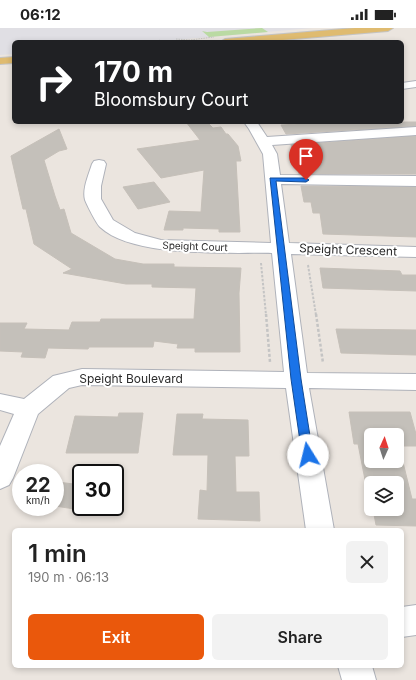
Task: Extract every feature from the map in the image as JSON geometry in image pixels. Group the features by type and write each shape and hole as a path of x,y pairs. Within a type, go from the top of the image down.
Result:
{"main road":[{"path":"246,40 388,28"},
{"path":"0,61 12,60"}],"street":[{"path":"404,86 416,84"},
{"path":"252,124 270,154 296,379 320,528"},
{"path":"263,141 416,130"},
{"name":"Speight Court","path":"99,164 93,186 93,199 106,223 129,237 161,246 281,248"},
{"path":"272,180 416,181"},
{"name":"Speight Crescent","path":"281,248 416,252"},
{"name":"Speight Boulevard","path":"0,478 28,409 61,382 82,378 296,379"},
{"path":"296,379 416,382"},
{"path":"0,402 28,409"},
{"path":"404,622 416,620"},
{"path":"356,668 359,680"}],"path":[{"path":"176,39 187,40 192,38 209,37"},
{"path":"261,262 270,363"},
{"path":"308,264 324,369"}],"shaded area":[{"path":"0,28 313,28 174,40 12,40 12,54 0,55"}],"green space":[{"path":"262,28 268,32 209,37 202,31 207,32"}],"building":[{"path":"404,122 416,122 416,126 286,134 281,125 404,124"},
{"path":"188,124 209,124 213,128 221,127 238,146 241,161 236,161 240,232 219,232 219,229 183,228 183,230 164,230 169,211 201,212 204,170 161,178 137,149 200,140"},
{"path":"59,129 67,149 59,151 44,160 60,210 64,209 71,233 115,259 143,264 174,264 174,267 241,268 239,293 240,352 195,352 195,348 177,348 178,344 154,341 153,347 89,347 88,349 48,348 45,358 21,357 23,352 0,351 0,323 27,323 24,329 69,330 72,322 100,322 101,319 194,319 196,288 152,287 152,284 126,284 63,273 72,269 34,244 26,209 23,209 11,156"},
{"path":"416,136 416,174 299,174 296,155 291,145"},
{"path":"154,182 170,202 138,209 123,187"},
{"path":"301,186 416,187 416,237 323,234 320,213 313,213 311,202 304,202"},
{"path":"320,268 400,271 402,275 416,275 416,291 323,288"},
{"path":"336,329 416,330 416,355 341,353"},
{"path":"349,412 410,412 416,434 416,446 404,446 404,428 364,428 364,468 404,468 404,466 412,499 416,499 416,526 376,525 374,516 404,516 404,476 364,476 358,444 354,444"},
{"path":"119,413 143,413 138,453 66,453 75,416 118,417"},
{"path":"177,414 203,414 202,419 248,420 249,456 235,456 236,492 259,492 260,521 198,519 200,490 207,491 208,455 173,455"},
{"path":"64,483 72,484 72,509 64,507"}],"route":[{"path":"306,180 272,180 279,224 296,379 308,455"}]}
